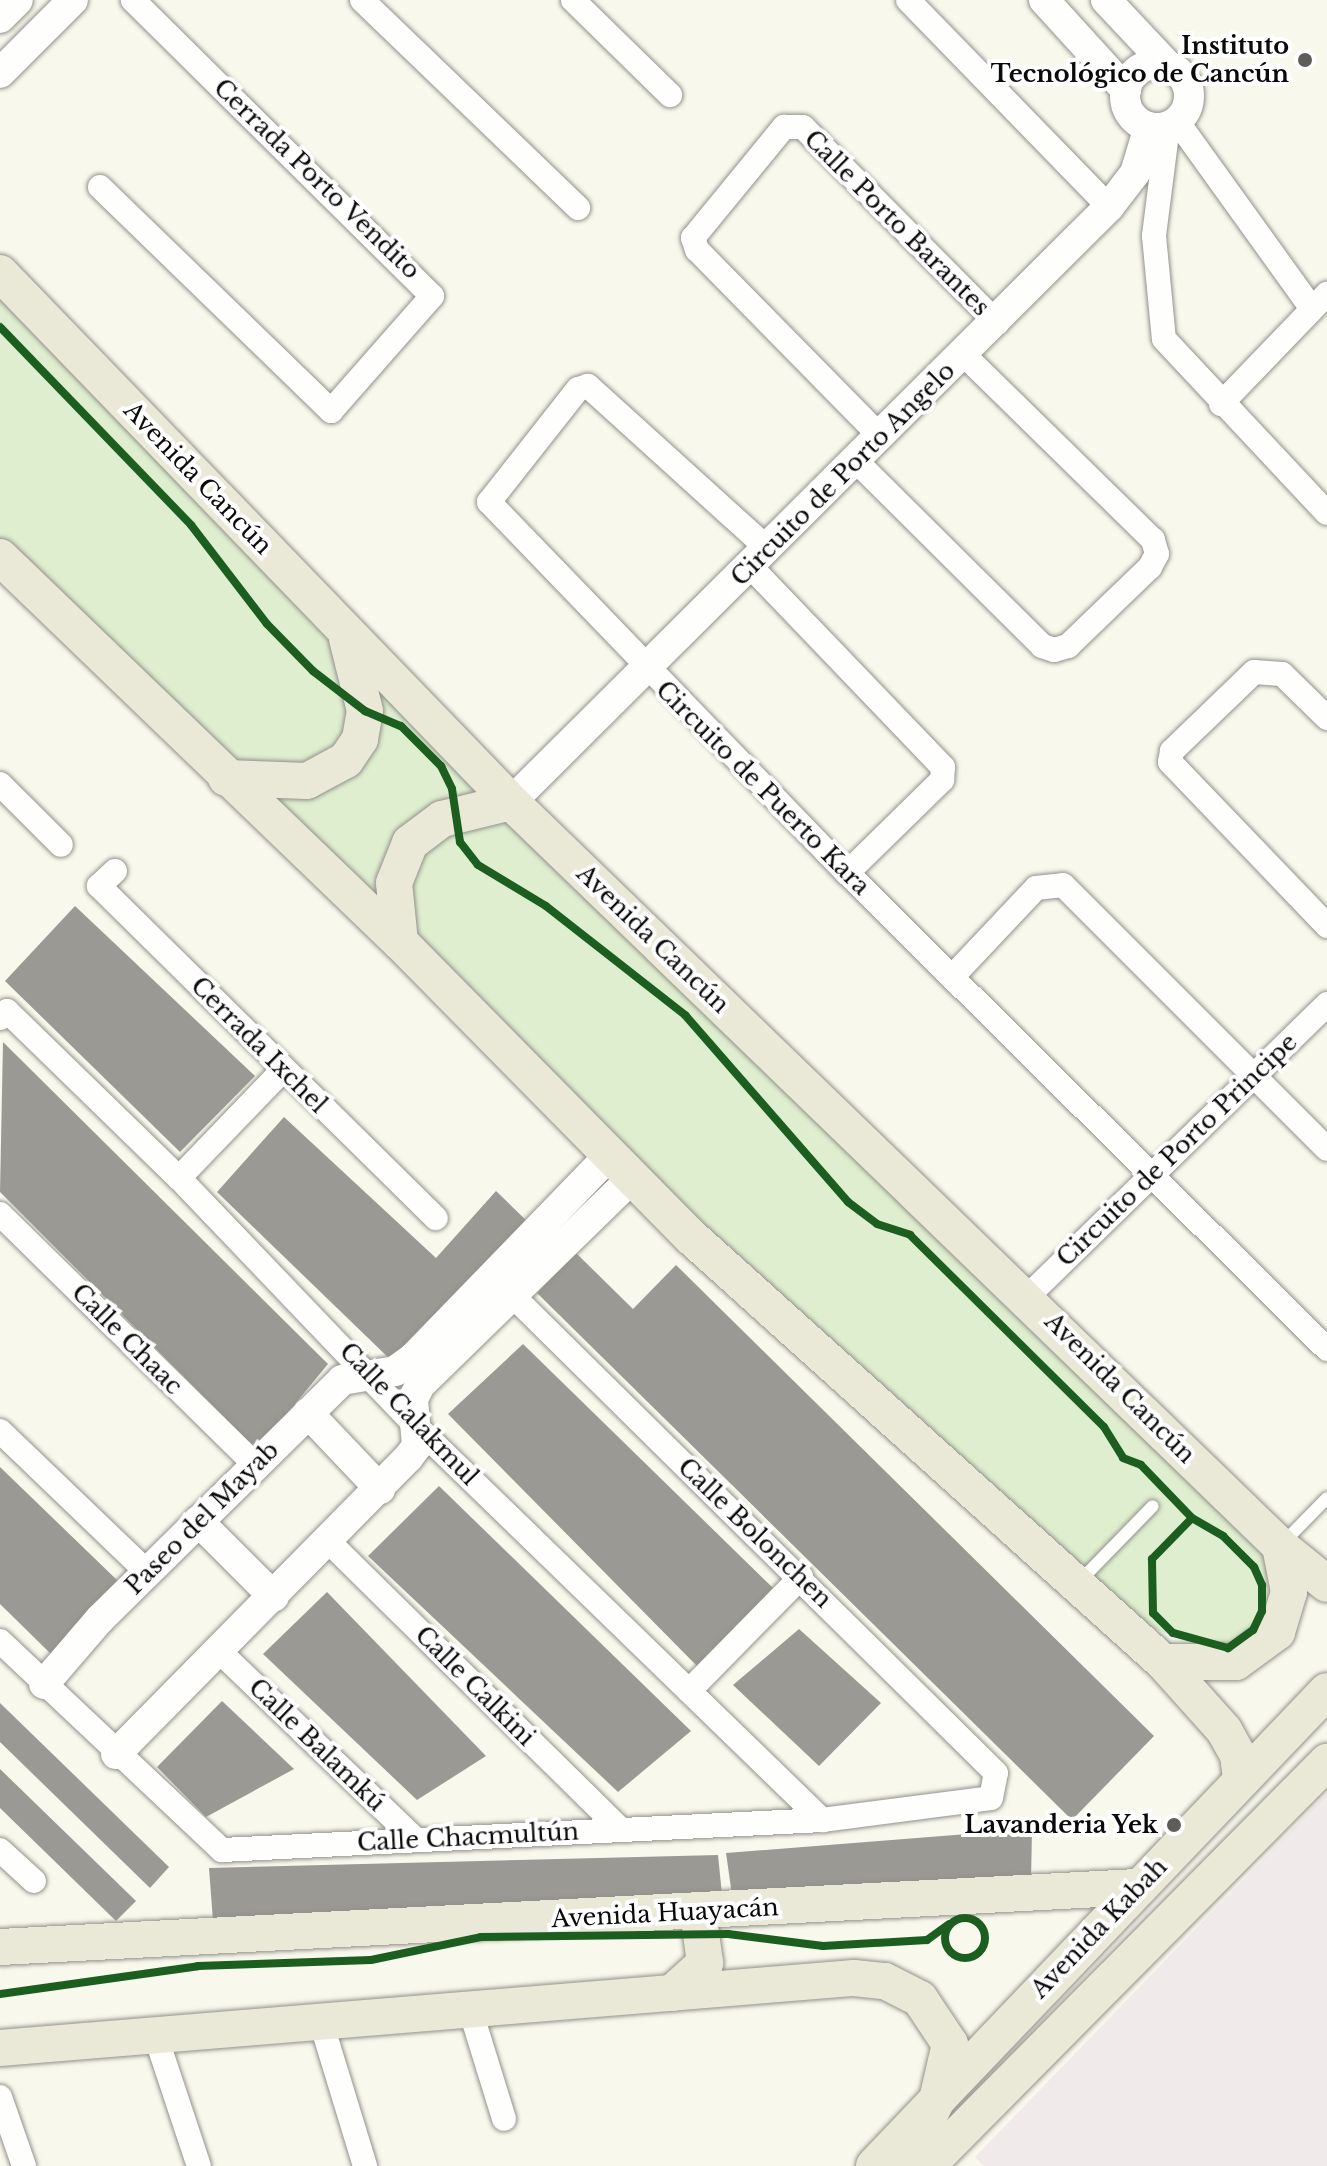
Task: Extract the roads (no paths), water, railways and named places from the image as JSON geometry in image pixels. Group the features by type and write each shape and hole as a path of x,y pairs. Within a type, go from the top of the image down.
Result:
{"main road":[{"name":"Avenida Cancún","path":"0,273 511,802 1028,1296 1280,1546 1327,1584"},
{"path":"0,557 226,778 400,942 620,1167 1076,1586 1163,1662 1224,1730 1238,1755 1241,1780"},
{"path":"226,778 307,781 346,760 360,739 365,711 344,632"},
{"path":"400,942 394,883 410,843 442,819 511,802"},
{"path":"1163,1662 1236,1662 1277,1632 1289,1592 1280,1546"},
{"name":"Avenida Kabah","path":"874,2166 1327,1691"},
{"name":"Avenida Kabah","path":"927,2166 1327,1762"},
{"name":"Avenida Huayacán","path":"0,1947 1139,1887"},
{"path":"672,1993 705,1963 698,1911"},
{"path":"0,2048 854,1978 885,1981 920,1999 950,2044 937,2100 905,2166"}],"street":[{"path":"0,18 18,0"},
{"path":"0,73 73,0"},
{"name":"Cerrada Porto Vendito","path":"100,187 331,411 432,296 133,0"},
{"path":"362,0 578,208"},
{"path":"573,0 670,95"},
{"path":"908,0 1109,207"},
{"path":"1044,0 1126,90 1132,115 1165,125 1320,302 1221,404"},
{"path":"1106,0 1189,91 1165,125 1154,236 1155,293 1164,339 1221,404 1326,509"},
{"path":"1126,90 1141,68 1168,66"},
{"name":"Circuito de Porto Angelo","path":"511,802 997,323 1109,207 1165,125"},
{"name":"Calle Porto Barantes","path":"881,437 693,238 784,127 803,127 997,323"},
{"path":"856,461 1042,646 1054,650 1068,646 1150,567 1157,554 1153,540 964,355"},
{"name":"Circuito de Puerto Kara","path":"759,558 598,389 578,389 489,502 646,670 1327,1349"},
{"path":"759,558 943,767 942,780 847,873"},
{"path":"1327,718 1282,674 1268,669 1254,672 1172,751 1170,762 1327,926"},
{"path":"0,784 61,845"},
{"name":"Cerrada Ixchel","path":"115,871 99,886 436,1218"},
{"path":"953,976 1036,888 1063,885 1327,1149"},
{"name":"Circuito de Porto Principe","path":"1028,1296 1327,1004"},
{"name":"Calle Calakmul","path":"0,1018 7,1011 179,1178 373,1376 419,1429 822,1820"},
{"path":"179,1178 283,1070"},
{"path":"116,1754 329,1542 417,1446 419,1429 413,1399 420,1385 512,1295 620,1167"},
{"name":"Paseo del Mayab","path":"44,1684 147,1572 342,1380 395,1371 413,1358 620,1167"},
{"name":"Calle Chaac","path":"0,1214 255,1465"},
{"name":"Calle Bolonchen","path":"512,1295 801,1577 996,1773"},
{"path":"308,1413 380,1489"},
{"path":"0,1431 147,1572"},
{"path":"198,1521 274,1597"},
{"name":"Calle Calkini","path":"329,1542 621,1830"},
{"path":"689,1691 801,1577"},
{"name":"Calle Chacmultún","path":"0,1641 116,1754 222,1850 822,1820 983,1801 997,1791 996,1773"},
{"name":"Calle Balamkú","path":"220,1652 414,1838"},
{"path":"0,1850 34,1881"},
{"path":"470,2009 504,2119"},
{"path":"321,2022 365,2166"},
{"path":"156,2037 199,2166"},
{"path":"0,2097 24,2166"}],"lane":[{"path":"1280,1546 1327,1498"},
{"path":"1076,1586 1153,1506"}],"place":[{"name":"Instituto Tecnológico de Cancún","path":"1305,60"},
{"name":"Lavanderia Yek","path":"1174,1825"}]}
